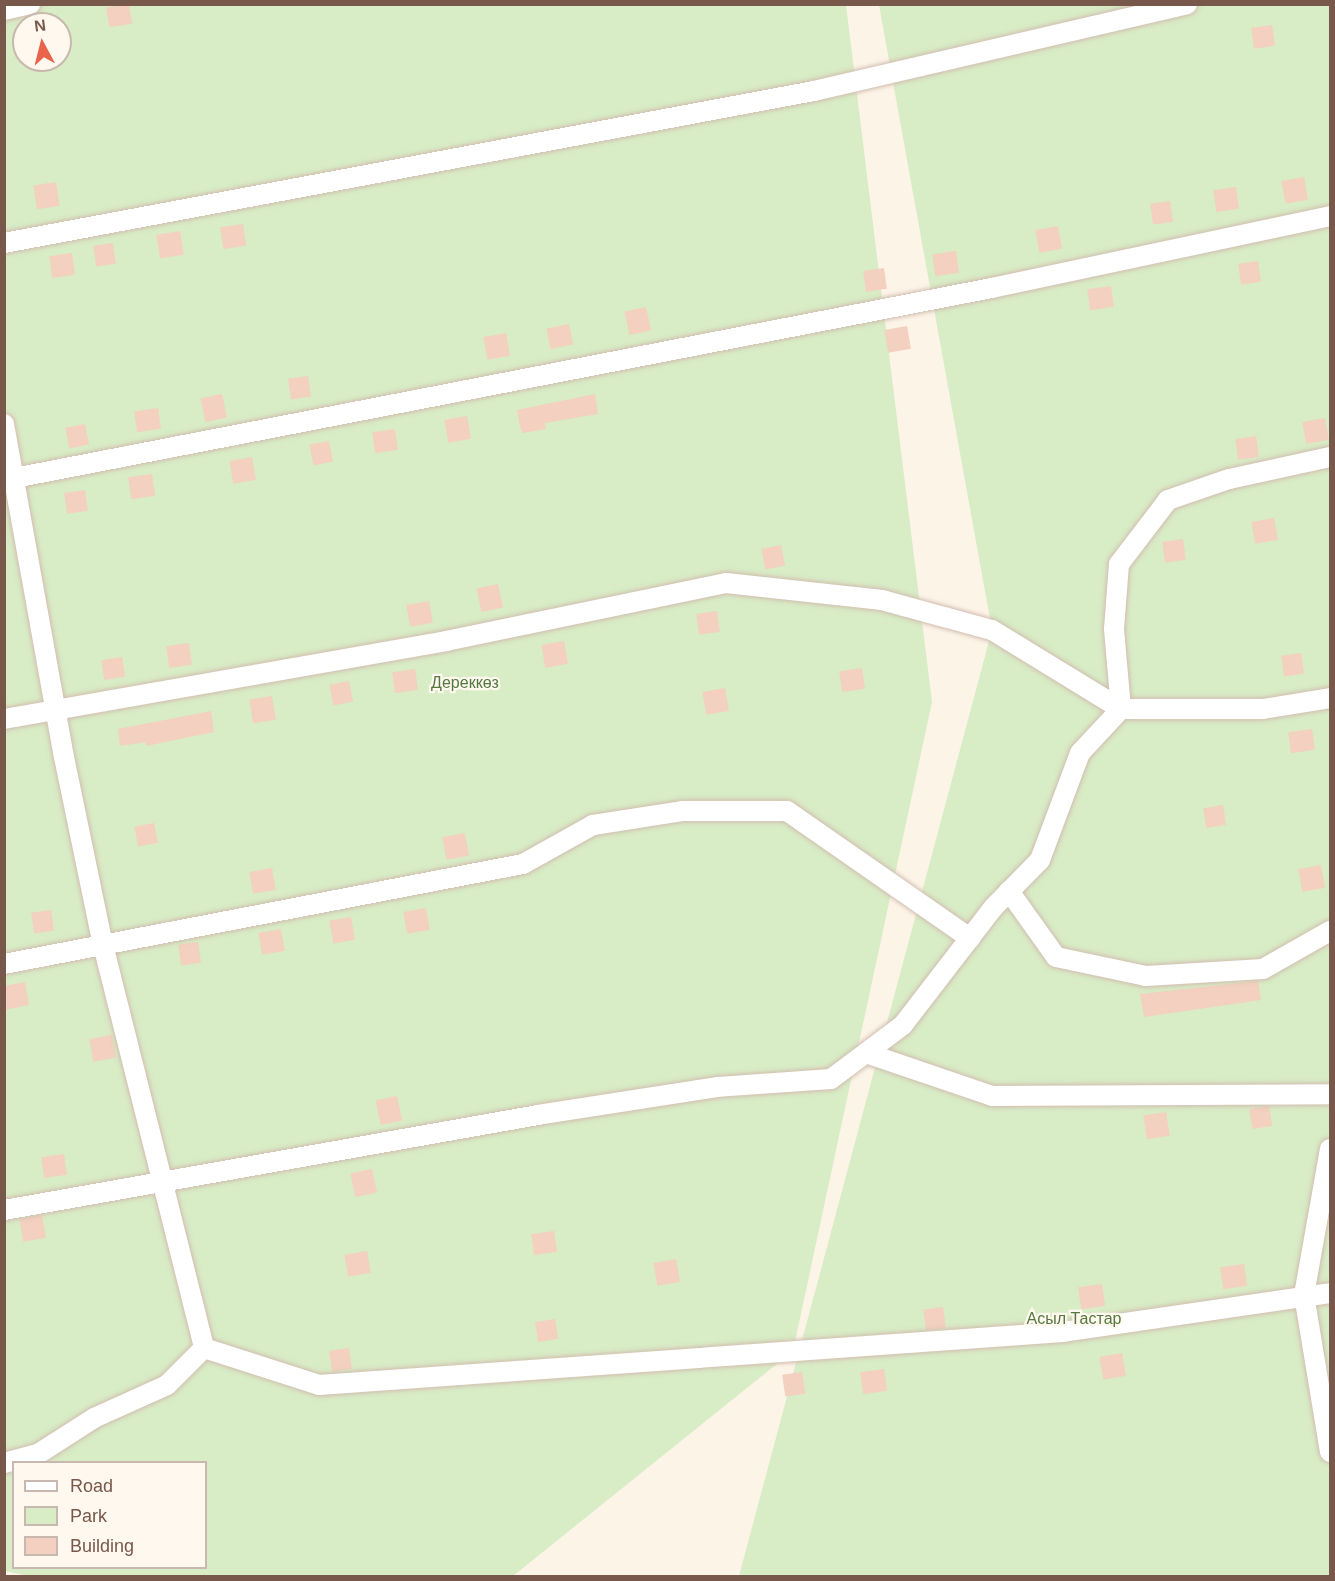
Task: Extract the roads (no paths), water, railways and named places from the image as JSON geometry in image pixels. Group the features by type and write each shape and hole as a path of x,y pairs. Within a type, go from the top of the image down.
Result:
{"street":[{"path":"4,10 30,4"},
{"path":"4,243 814,91 1187,4"},
{"path":"9,479 980,290 1330,216"},
{"path":"4,424 9,479 103,945 160,1181 204,1348"},
{"path":"4,1210 160,1181 718,1087 831,1079 903,1025 1009,891 1040,860 1080,753 1121,709 1114,629 1119,564 1168,500 1229,478 1330,457"},
{"path":"4,719 446,641 726,583 882,600 992,630 1121,709 1263,709 1330,698"},
{"path":"4,964 523,864 593,825 694,811 788,811 970,938"},
{"path":"1009,891 1056,957 1146,976 1263,969 1330,931"},
{"path":"866,1053 992,1096 1330,1094"},
{"path":"1330,1149 1325,1204 1304,1295 1330,1452"},
{"path":"204,1348 319,1385 1063,1332 1330,1293"},
{"path":"4,1463 38,1454 94,1418 167,1385 204,1348"}],"park label":[{"name":"Дереккөз","path":"465,683"},
{"name":"Асыл Тастар","path":"1074,1319"}]}
